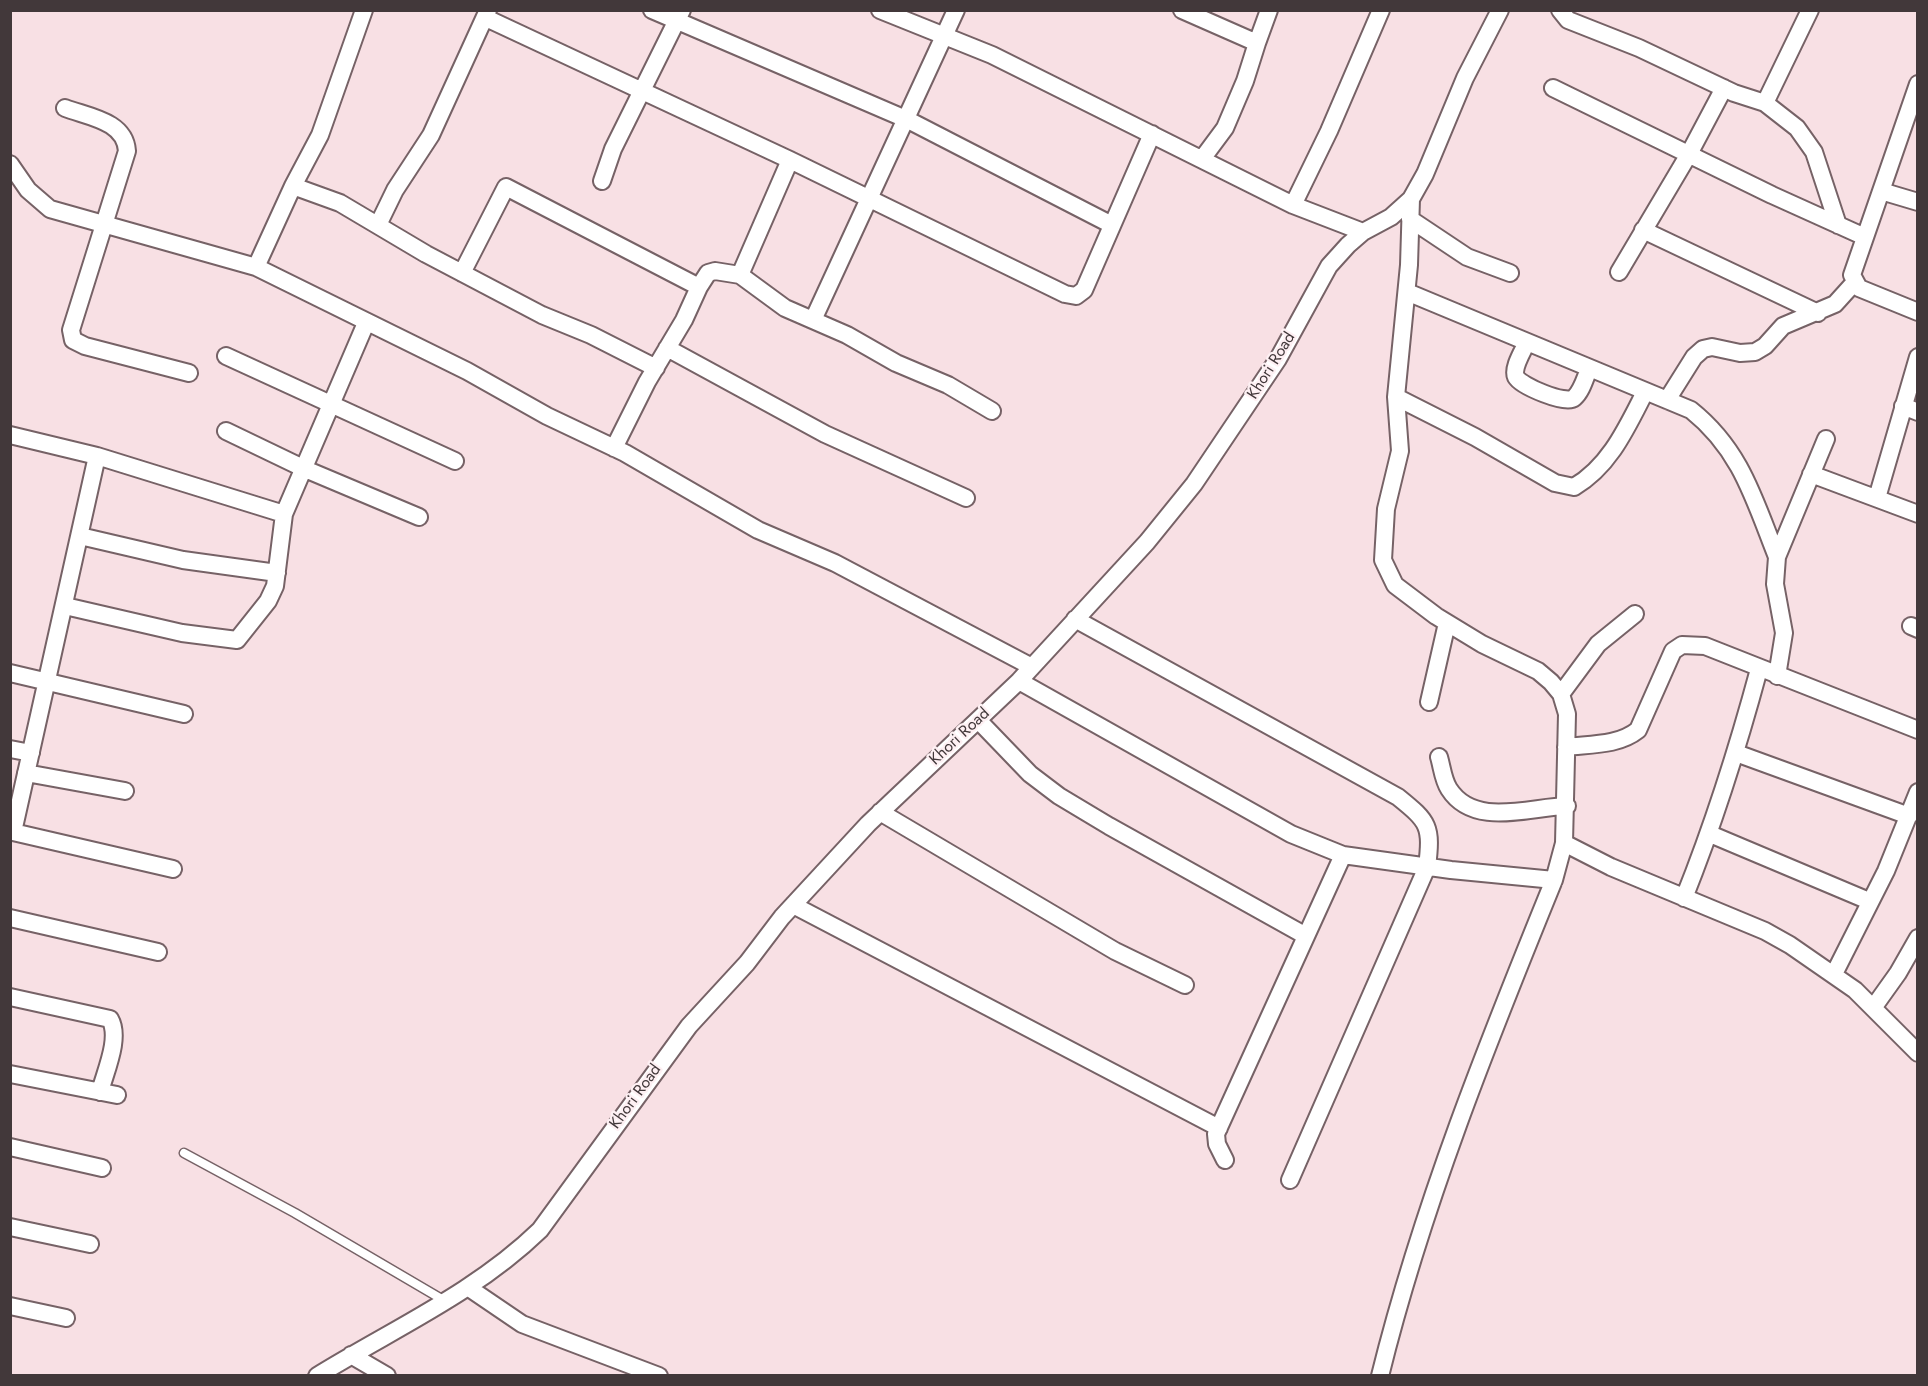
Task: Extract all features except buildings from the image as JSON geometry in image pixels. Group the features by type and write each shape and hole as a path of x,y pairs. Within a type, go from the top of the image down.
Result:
{"street":[{"path":"256,267 293,186 320,135 343,77 364,10"},
{"path":"652,10 680,16 908,120 1112,225"},
{"path":"880,10 992,55 1293,205 1363,232"},
{"path":"813,320 842,254 908,120 925,74 956,10"},
{"path":"1182,10 1257,43"},
{"path":"1202,159 1225,128 1245,81 1269,10"},
{"path":"1293,205 1329,131 1381,10"},
{"name":"Khori Road","path":"317,1376 351,1354 469,1288 521,1249 540,1230 689,1026 747,963 793,905 880,812 1019,681 1147,542 1194,484 1278,359 1329,266 1363,232 1391,217 1410,199 1425,174 1465,78 1500,10"},
{"path":"1560,10 1568,21 1639,48 1724,88 1765,103 1797,128 1814,152 1838,225"},
{"path":"1765,103 1810,10"},
{"path":"378,225 395,190 431,135 487,14 1065,294 1076,296 1084,290 1152,134"},
{"path":"602,181 613,149 680,16"},
{"path":"1917,84 1852,275 1854,283 1859,288 1917,312"},
{"path":"1553,88 1865,237"},
{"path":"1619,272 1689,154 1724,88"},
{"path":"65,108 116,127 126,138 127,151 71,330 73,340 85,346 189,373"},
{"path":"740,275 790,160"},
{"path":"10,164 28,190 50,209 102,226 256,267 467,371 547,416 614,448 758,530 834,563 1032,666"},
{"path":"293,186 340,203 462,273 542,315 591,335 656,368"},
{"path":"462,273 506,187 699,286"},
{"path":"1881,192 1917,202"},
{"path":"1380,1376 1401,1290 1434,1195 1554,880 1564,843 1567,807 1567,714 1561,694 1538,671 1482,644 1447,623 1395,585 1383,560 1386,509 1400,451 1396,397 1407,292 1410,199"},
{"path":"1410,219 1467,257 1510,273"},
{"path":"1643,231 1818,313"},
{"path":"614,448 699,286 708,273 715,271 740,275 785,308 847,335 896,363 948,385 992,411"},
{"path":"1667,400 1694,357 1703,349 1712,347 1740,353 1755,352 1765,346 1783,326 1835,304 1854,283"},
{"path":"1407,292 1691,410 1711,426 1732,451 1777,557"},
{"path":"64,606 182,633 237,640 268,601 275,586 284,514 366,323"},
{"path":"1527,342 1515,369 1516,377 1521,382 1558,400 1567,401 1574,398 1589,369"},
{"path":"667,348 825,434 966,498"},
{"path":"226,356 455,461"},
{"path":"1876,498 1910,409 1917,357"},
{"path":"1396,397 1475,437 1555,483 1574,487 1603,463 1615,447 1645,392"},
{"path":"226,431 304,470 419,517"},
{"path":"10,435 97,456 284,514"},
{"path":"1777,676 1784,633 1774,584 1777,557 1826,439"},
{"path":"97,456 11,837 173,869"},
{"path":"1811,474 1917,514"},
{"path":"80,536 183,560 277,573"},
{"path":"1561,694 1598,644 1635,614"},
{"path":"1075,619 1398,797 1424,818 1430,847 1428,867 1290,1180"},
{"path":"1430,702 1447,623"},
{"path":"1566,747 1613,742 1629,737 1638,730 1673,651 1682,645 1704,646 1917,730"},
{"path":"1684,898 1710,834 1760,669"},
{"path":"10,673 184,714"},
{"path":"1019,681 1291,834 1343,855 1428,867 1554,880"},
{"path":"978,720 1030,774 1059,796 1306,936"},
{"path":"10,749 31,753"},
{"path":"1736,753 1909,816"},
{"path":"1439,757 1448,788 1459,801 1480,810 1498,815 1540,807 1567,807"},
{"path":"27,773 124,790"},
{"path":"1834,974 1886,871 1917,792"},
{"path":"880,812 1115,951 1185,984"},
{"path":"1710,834 1869,901"},
{"path":"1564,843 1611,867 1765,931 1834,974 1855,990 1917,1053"},
{"path":"1225,1160 1217,1144 1216,1134 1343,855"},
{"path":"793,905 1219,1128"},
{"path":"10,918 158,952"},
{"path":"1873,1008 1898,973 1917,938"},
{"path":"10,997 110,1019 114,1026 113,1040 100,1092"},
{"path":"10,1074 117,1095"},
{"path":"10,1147 102,1168"},
{"path":"10,1227 90,1244"},
{"path":"469,1288 522,1324 652,1374"},
{"path":"10,1306 66,1318"},
{"path":"351,1354 387,1376"}],"lane":[{"path":"184,1153 360,1250 446,1302"}]}
